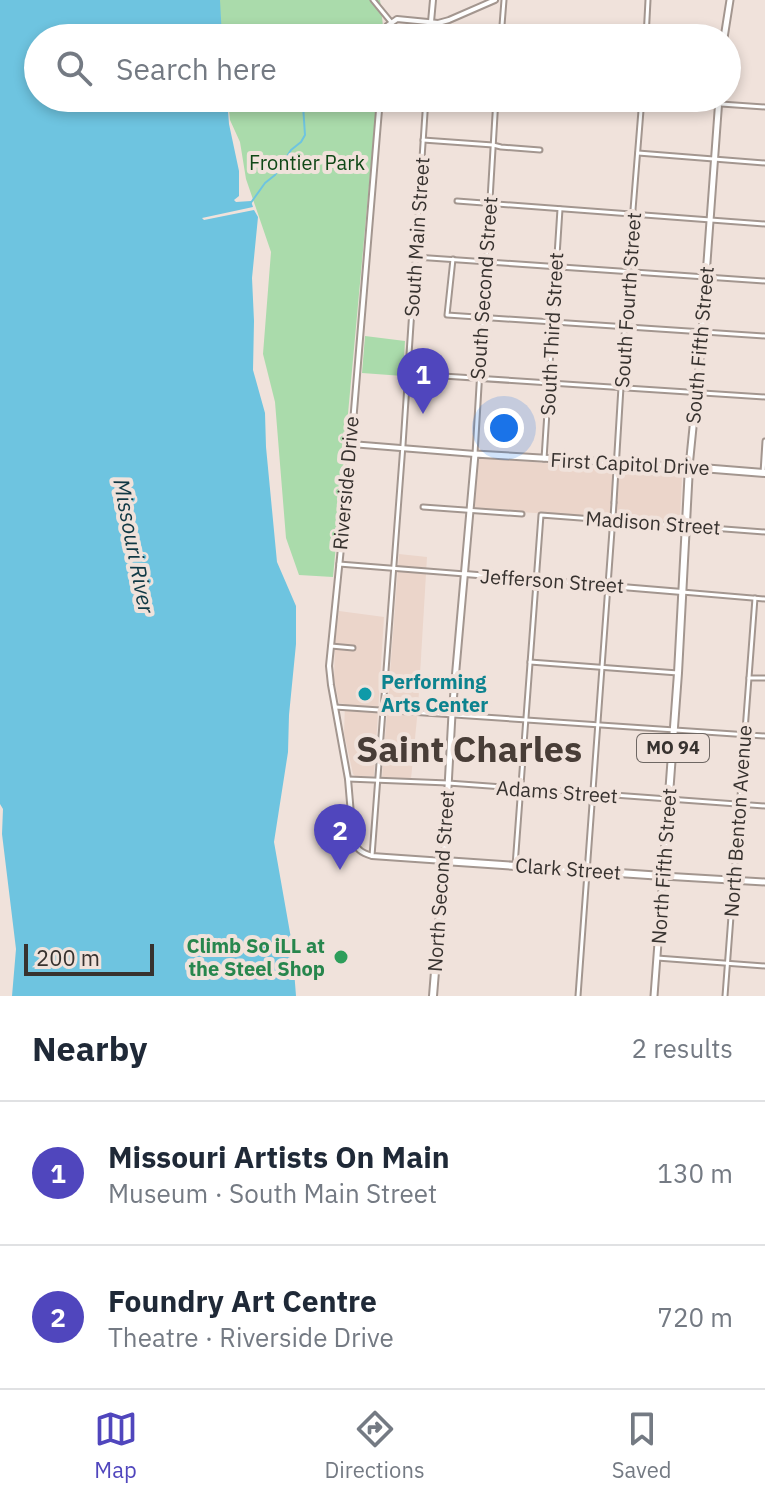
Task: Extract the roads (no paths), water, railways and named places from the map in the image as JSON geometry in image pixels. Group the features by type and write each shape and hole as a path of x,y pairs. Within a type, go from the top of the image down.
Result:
{"main road":[{"path":"726,24 730,0"},
{"name":"South Fifth Street","path":"682,592 717,112"},
{"name":"First Capitol Drive","path":"475,454 764,473"},
{"name":"South Second Street","path":"465,574 475,454"},
{"name":"North Second Street","path":"433,996 465,574"},
{"name":"North Fifth Street","path":"654,996 682,592"},
{"name":"Clark Street","path":"444,861 765,882"}],"street":[{"path":"373,0 391,22 399,18 438,23 495,0"},
{"path":"431,22 433,0"},
{"path":"502,24 504,0"},
{"path":"647,24 648,0"},
{"path":"741,104 765,107"},
{"name":"Riverside Drive","path":"372,856 360,851 354,843 348,779 330,676 379,112"},
{"name":"South Main Street","path":"372,856 425,112"},
{"name":"South Second Street","path":"475,454 495,112"},
{"name":"South Fourth Street","path":"578,996 641,112"},
{"path":"423,140 540,150"},
{"path":"638,153 765,163"},
{"path":"457,201 765,224"},
{"name":"South Third Street","path":"544,459 560,209"},
{"path":"415,257 765,281"},
{"path":"453,259 447,315 765,336"},
{"path":"443,376 765,397"},
{"path":"764,473 765,441"},
{"name":"First Capitol Drive","path":"351,444 475,454"},
{"path":"423,507 522,514"},
{"name":"Madison Street","path":"537,579 541,515 765,532"},
{"name":"Jefferson Street","path":"339,564 765,599"},
{"path":"515,866 537,579"},
{"name":"North Benton Avenue","path":"725,996 755,598"},
{"path":"331,646 353,648"},
{"path":"530,662 678,673"},
{"path":"749,678 765,678"},
{"path":"335,707 765,736"},
{"name":"Adams Street","path":"348,779 448,783 765,806"},
{"name":"Clark Street","path":"372,856 444,861"},
{"path":"657,958 765,966"}],"water":[{"name":"Missouri River","path":"0,0 220,0 221,24 24,24 24,112 228,112 239,171 239,196 234,200 251,201 253,207 202,218 254,210 258,217 252,278 253,370 265,413 277,562 296,606 288,752 274,842 292,944 296,996 12,996 16,949 2,834 3,809 0,804"}],"waterway":[{"path":"250,204 291,150 301,142 305,135 303,112"}],"place":[{"name":"Missouri Artists On Main","path":"423,414"},
{"name":"Performing Arts Center","path":"365,694"},
{"name":"Foundry Art Centre","path":"340,870"},
{"name":"Climb So iLL at the Steel Shop","path":"341,957"}],"district":[{"name":"Saint Charles","path":"469,749"}],"park label":[{"name":"Frontier Park","path":"307,163"}]}
